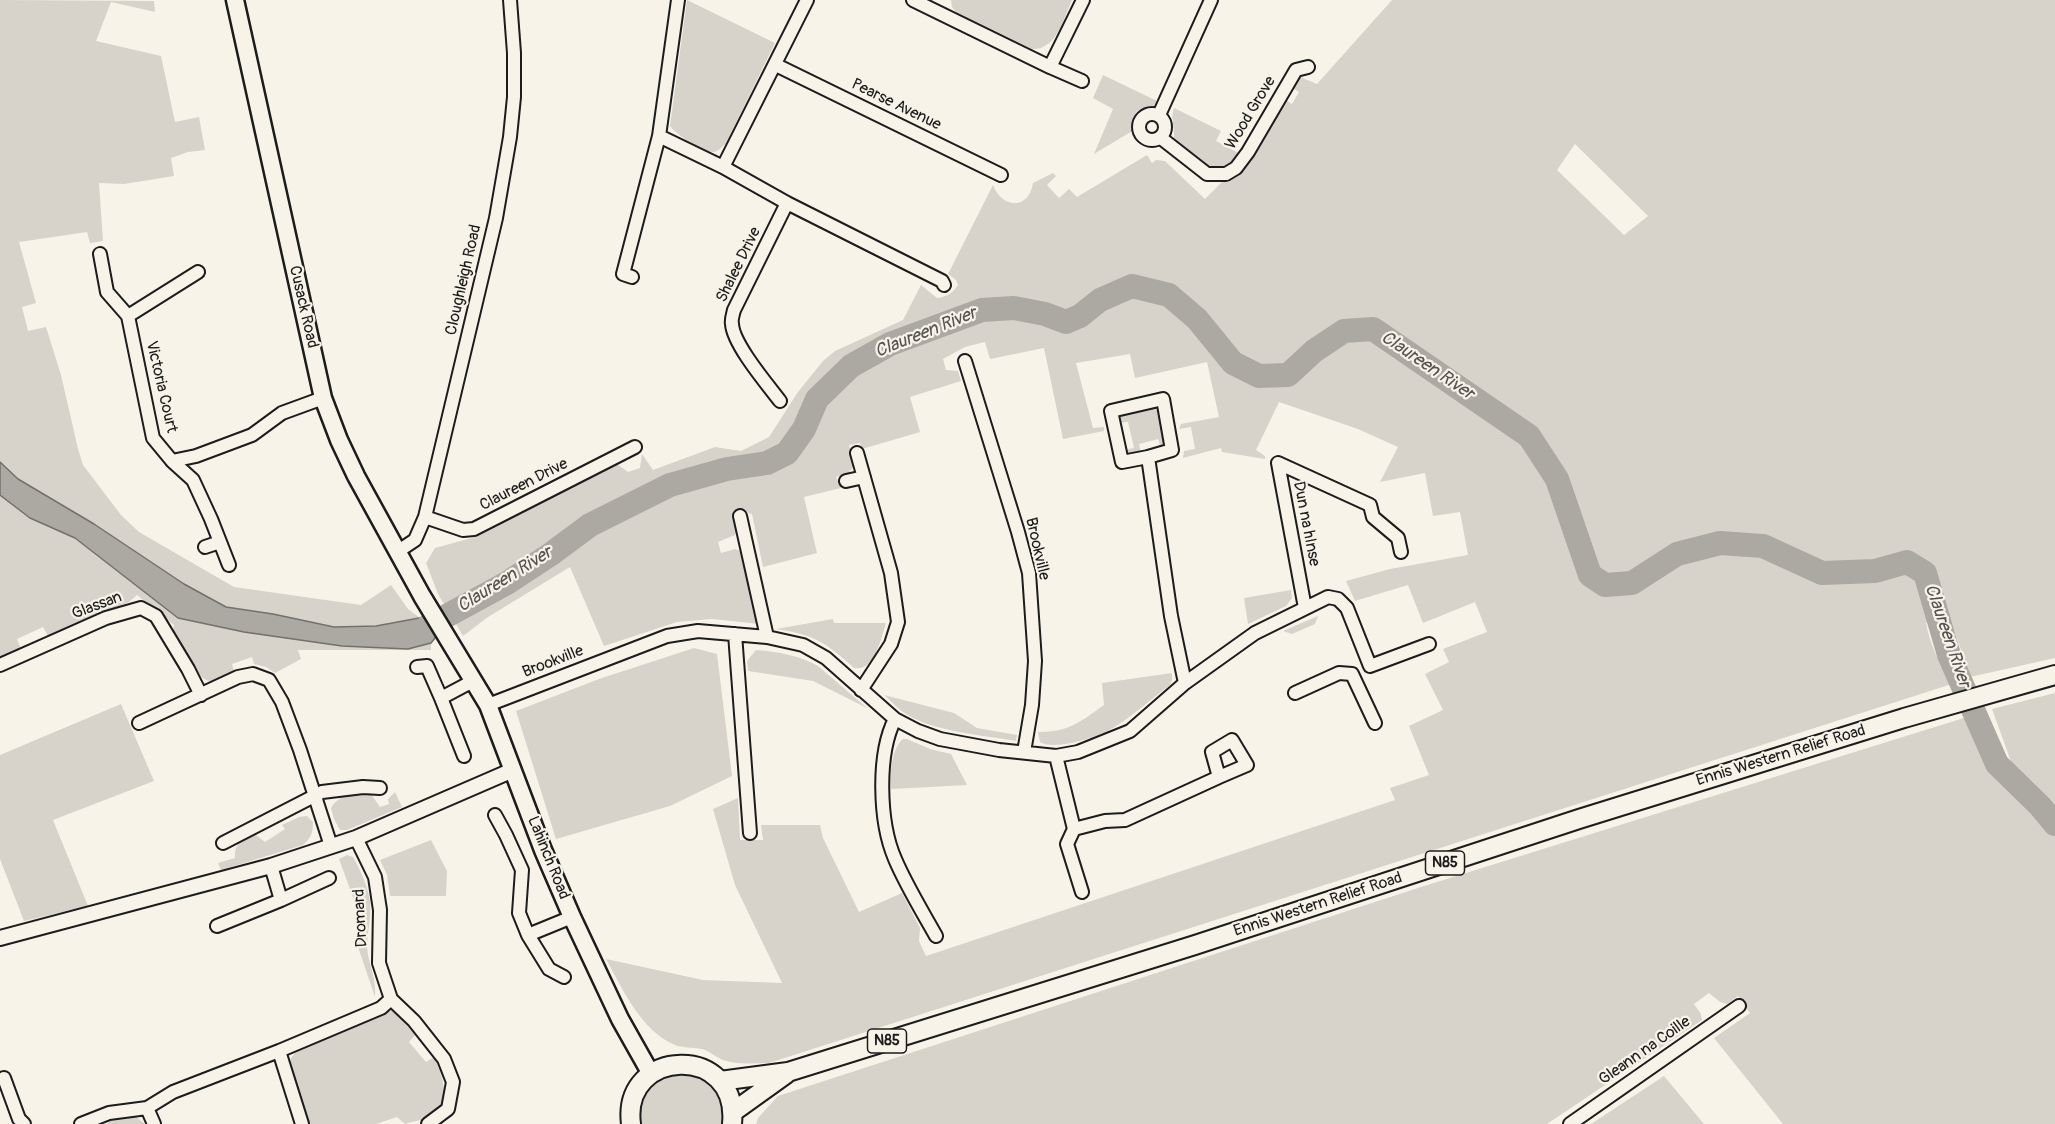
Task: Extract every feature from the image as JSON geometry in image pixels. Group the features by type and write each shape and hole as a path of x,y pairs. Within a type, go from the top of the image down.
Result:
{"main road":[{"name":"Cusack Road","path":"235,0 323,398 356,476 422,596 450,641"},
{"name":"Lahinch Road","path":"450,641 488,705 543,850 572,917 620,1019 651,1074"},
{"name":"Ennis Western Relief Road","path":"720,1081 788,1072 1195,945 1580,819 1904,718 2055,675"},
{"path":"631,1124 633,1099 640,1085 651,1074 664,1067 679,1064 694,1065 708,1071 720,1081"},
{"name":"Ennis Western Relief Road","path":"733,1118 788,1072"},
{"name":"N85","path":"720,1081 729,1095 733,1118"}],"street":[{"name":"Cloughleigh Road","path":"397,552 415,540 425,517 496,218 510,137 514,97 514,53 510,0"},
{"path":"632,277 622,274 659,136 678,0"},
{"path":"723,167 807,0"},
{"path":"913,0 938,6 1050,67 1082,81"},
{"path":"1050,67 1083,0"},
{"path":"1159,115 1211,0"},
{"name":"Pearse Avenue","path":"776,64 1001,175"},
{"name":"Wood Grove","path":"1161,138 1207,174 1226,174 1236,168 1248,152 1296,70 1308,67"},
{"path":"1159,115 1165,123 1165,131 1161,138 1147,140 1139,128 1140,121 1145,116 1159,115"},
{"path":"659,136 942,281 944,285"},
{"name":"Shalee Drive","path":"780,401 753,365 735,334 732,324 734,310 787,203"},
{"name":"Victoria Court","path":"100,254 107,292 128,316 153,438 172,461 193,480 229,565"},
{"path":"128,316 187,287 198,272"},
{"name":"Brookville","path":"965,361 1015,520 1029,573 1035,661 1032,705 1024,752"},
{"path":"172,461 196,456 252,435 282,413 323,398"},
{"path":"1163,399 1172,450 1148,457 1122,462 1111,411 1163,399"},
{"name":"Claureen Drive","path":"425,517 463,530 474,529 635,447"},
{"path":"857,453 891,573 898,622 891,644 861,690"},
{"path":"1148,457 1171,616 1185,683"},
{"name":"Dun na hInse","path":"1305,608 1278,463 1370,505 1373,517 1398,538 1401,552"},
{"path":"846,481 864,477"},
{"path":"740,516 767,637"},
{"path":"205,547 220,542"},
{"path":"936,936 895,860 890,844 882,776 890,728 895,719 940,739 999,750 1056,756 1078,752 1130,731 1185,683 1255,633 1328,597 1338,599 1347,608 1370,666"},
{"name":"Glassan","path":"0,665 106,618 141,608 156,616 201,695"},
{"name":"Brookville","path":"488,705 667,636 698,631 767,637 803,645 826,658 895,719"},
{"path":"735,634 750,832"},
{"path":"1295,693 1339,673 1352,674 1429,644"},
{"path":"417,667 427,666 464,756"},
{"path":"139,723 238,676 253,674 269,681 282,702 331,846"},
{"path":"1352,674 1375,723"},
{"path":"441,698 473,681"},
{"path":"1056,756 1074,829 1067,844 1082,892"},
{"path":"0,938 271,866 356,837 513,770"},
{"path":"1074,829 1105,821 1125,819 1219,777"},
{"path":"223,843 322,792 363,787 380,788"},
{"path":"495,815 507,835 522,870 519,913 528,935 549,969 564,977"},
{"name":"Dromard","path":"356,837 375,877 380,910 379,963 391,999 414,1022 444,1059 453,1082 448,1109 428,1124"},
{"path":"271,866 281,900"},
{"name":"Dromard","path":"217,926 329,878"},
{"path":"528,935 572,917"},
{"path":"81,1124 109,1113 147,1108 173,1092 381,1008 391,999"},
{"path":"1713,1006 1720,1018"},
{"name":"Gleann na Coille","path":"1570,1124 1739,1006"},
{"path":"279,1051 302,1124"},
{"path":"4,1078 19,1119 24,1124"},
{"path":"147,1108 153,1124"}],"shaded area":[{"path":"0,0 154,1 155,12 111,2 96,41 161,56 175,122 199,117 205,150 188,152 171,158 174,176 124,184 99,183 103,241 90,243 87,232 19,242 36,303 22,307 28,331 46,327 61,375 83,465 121,515 139,532 234,587 361,605 391,585 408,609 420,618 376,626 334,627 226,607 184,584 18,479 0,462"},
{"path":"687,0 775,43 726,143 714,152 703,150 690,143 670,126"},
{"path":"951,0 1072,0 1053,39 1041,48 1032,49 956,12"},
{"path":"1392,0 2055,0 2055,658 1970,677 1950,617 1926,623 1936,655 1952,684 769,1063 728,1062 705,1050 678,1046 663,1038 652,1030 634,1008 606,959 703,980 782,983 735,885 713,809 738,798 740,840 763,840 761,825 820,825 823,838 859,912 902,893 920,928 919,941 926,956 1395,800 1390,788 1429,775 1409,726 1443,710 1425,674 1449,662 1443,649 1487,632 1475,602 1423,623 1408,585 1355,601 1346,581 1390,569 1468,555 1460,512 1433,516 1425,473 1380,482 1398,447 1358,429 1279,402 1256,450 1265,456 1265,459 1222,452 1221,448 1183,458 1184,451 1195,449 1191,427 1179,429 1181,424 1219,417 1207,362 1135,378 1130,354 1076,363 1093,428 1104,427 1104,431 1063,439 1044,348 990,359 985,342 965,347 943,359 946,370 958,371 961,381 910,397 920,432 862,449 860,443 849,445 855,465 848,473 836,477 841,488 804,497 817,553 763,567 752,514 747,513 745,509 733,511 737,528 735,535 718,542 721,553 735,549 740,551 744,557 759,624 712,619 677,622 604,646 570,567 488,617 463,636 438,594 426,563 435,548 479,536 617,464 628,472 640,468 642,454 653,470 715,447 741,451 769,437 798,392 823,361 835,351 903,320 921,285 937,298 953,291 958,285 956,280 948,274 993,185 1002,199 1015,203 1021,202 1031,192 1033,183 1053,173 1056,176 1047,185 1059,198 1069,189 1077,197 1147,155 1152,163 1156,160 1165,161 1205,199 1222,182 1241,174 1284,99 1292,104 1299,92 1291,87 1295,81 1300,77 1317,84","holes":["1575,144 1648,216 1624,235 1557,170"]},
{"path":"1103,75 1157,101 1154,106 1137,111 1132,121 1134,130 1094,154 1113,109 1093,98"},
{"path":"1174,108 1221,131 1216,141 1242,155 1223,168 1214,168 1198,160 1174,138 1172,115"},
{"path":"1152,408 1158,413 1164,446 1161,449 1158,439 1139,444 1141,453 1127,455 1124,450 1134,448 1128,422 1118,423 1118,417"},
{"path":"0,462 18,479 94,524 184,584 226,607 334,627 376,626 457,611 431,643 408,649 342,646 244,632 178,618 75,538 30,518 0,495"},
{"path":"0,495 30,518 75,538 179,618 244,632 342,646 408,649 431,643 431,650 298,650 301,659 275,673 266,667 254,664 252,657 232,664 234,671 221,679 207,680 195,670 184,654 173,632 174,625 137,595 129,602 48,636 43,627 17,639 21,649 0,658"},
{"path":"1291,590 1292,598 1286,606 1248,624 1244,598"},
{"path":"1318,616 1315,624 1292,634 1283,631"},
{"path":"833,619 834,623 886,623 876,653 867,665 854,668 819,641 801,634 776,629"},
{"path":"694,648 717,654 732,776 670,806 556,839 516,711 599,679"},
{"path":"756,650 788,655 818,666 867,708 813,681 748,671 747,661"},
{"path":"1172,673 1170,685 1106,732 1066,744 1055,745 1040,742 1038,732 1066,728 1104,705 1102,683"},
{"path":"2055,693 2055,1124 1783,1124 1714,1038 1750,1013 1738,996 1727,1004 1720,1002 1709,993 1694,1004 1702,1020 1547,1124 756,1124 758,1118 778,1096 1421,887 1967,717 1990,773 2007,790 2026,786 2013,767 1992,709"},
{"path":"884,695 954,713 977,728 1017,735 1016,741 931,725 906,714"},
{"path":"121,704 154,781 53,820 88,906 24,921 0,859 0,755"},
{"path":"903,739 951,754 967,785 891,789 894,755"},
{"path":"395,792 402,807 347,830 340,830 331,808 338,800 353,794 371,794 380,807 389,804 388,799"},
{"path":"307,816 313,822 313,829 310,838 303,845 221,870 218,863 235,858 236,849 243,840 256,835 265,842 285,829 282,825"},
{"path":"431,840 447,871 446,896 390,896 387,875 380,860"},
{"path":"347,855 353,857 356,862 369,896 367,948 375,997 357,944 361,919 339,859"},
{"path":"389,1011 394,1011 415,1035 409,1042 426,1062 434,1057 440,1071 444,1095 438,1109 429,1117 405,1124 397,1117 376,1124 308,1124 290,1065 291,1058 295,1053"},
{"path":"683,1070 704,1079 715,1088 719,1094 725,1124 636,1124 635,1108 656,1077"},
{"path":"1664,1076 1704,1124 1591,1124"},
{"path":"126,1115 135,1116 145,1124 108,1124 109,1119"}],"waterway":[{"name":"Claureen River","path":"428,626 507,583 590,525 670,485 727,469 767,463 787,453 804,429 817,399 851,366 890,344 982,310 1014,308 1045,314 1066,322 1080,316 1100,300 1132,286 1169,295 1197,319 1233,363 1259,376 1288,375 1314,351 1344,331 1373,329 1529,436 1557,479 1590,575 1605,585 1632,583 1677,554 1720,543 1763,546 1822,573 1875,571 1907,562 1925,573 1949,655 1997,764 2055,824"}]}
